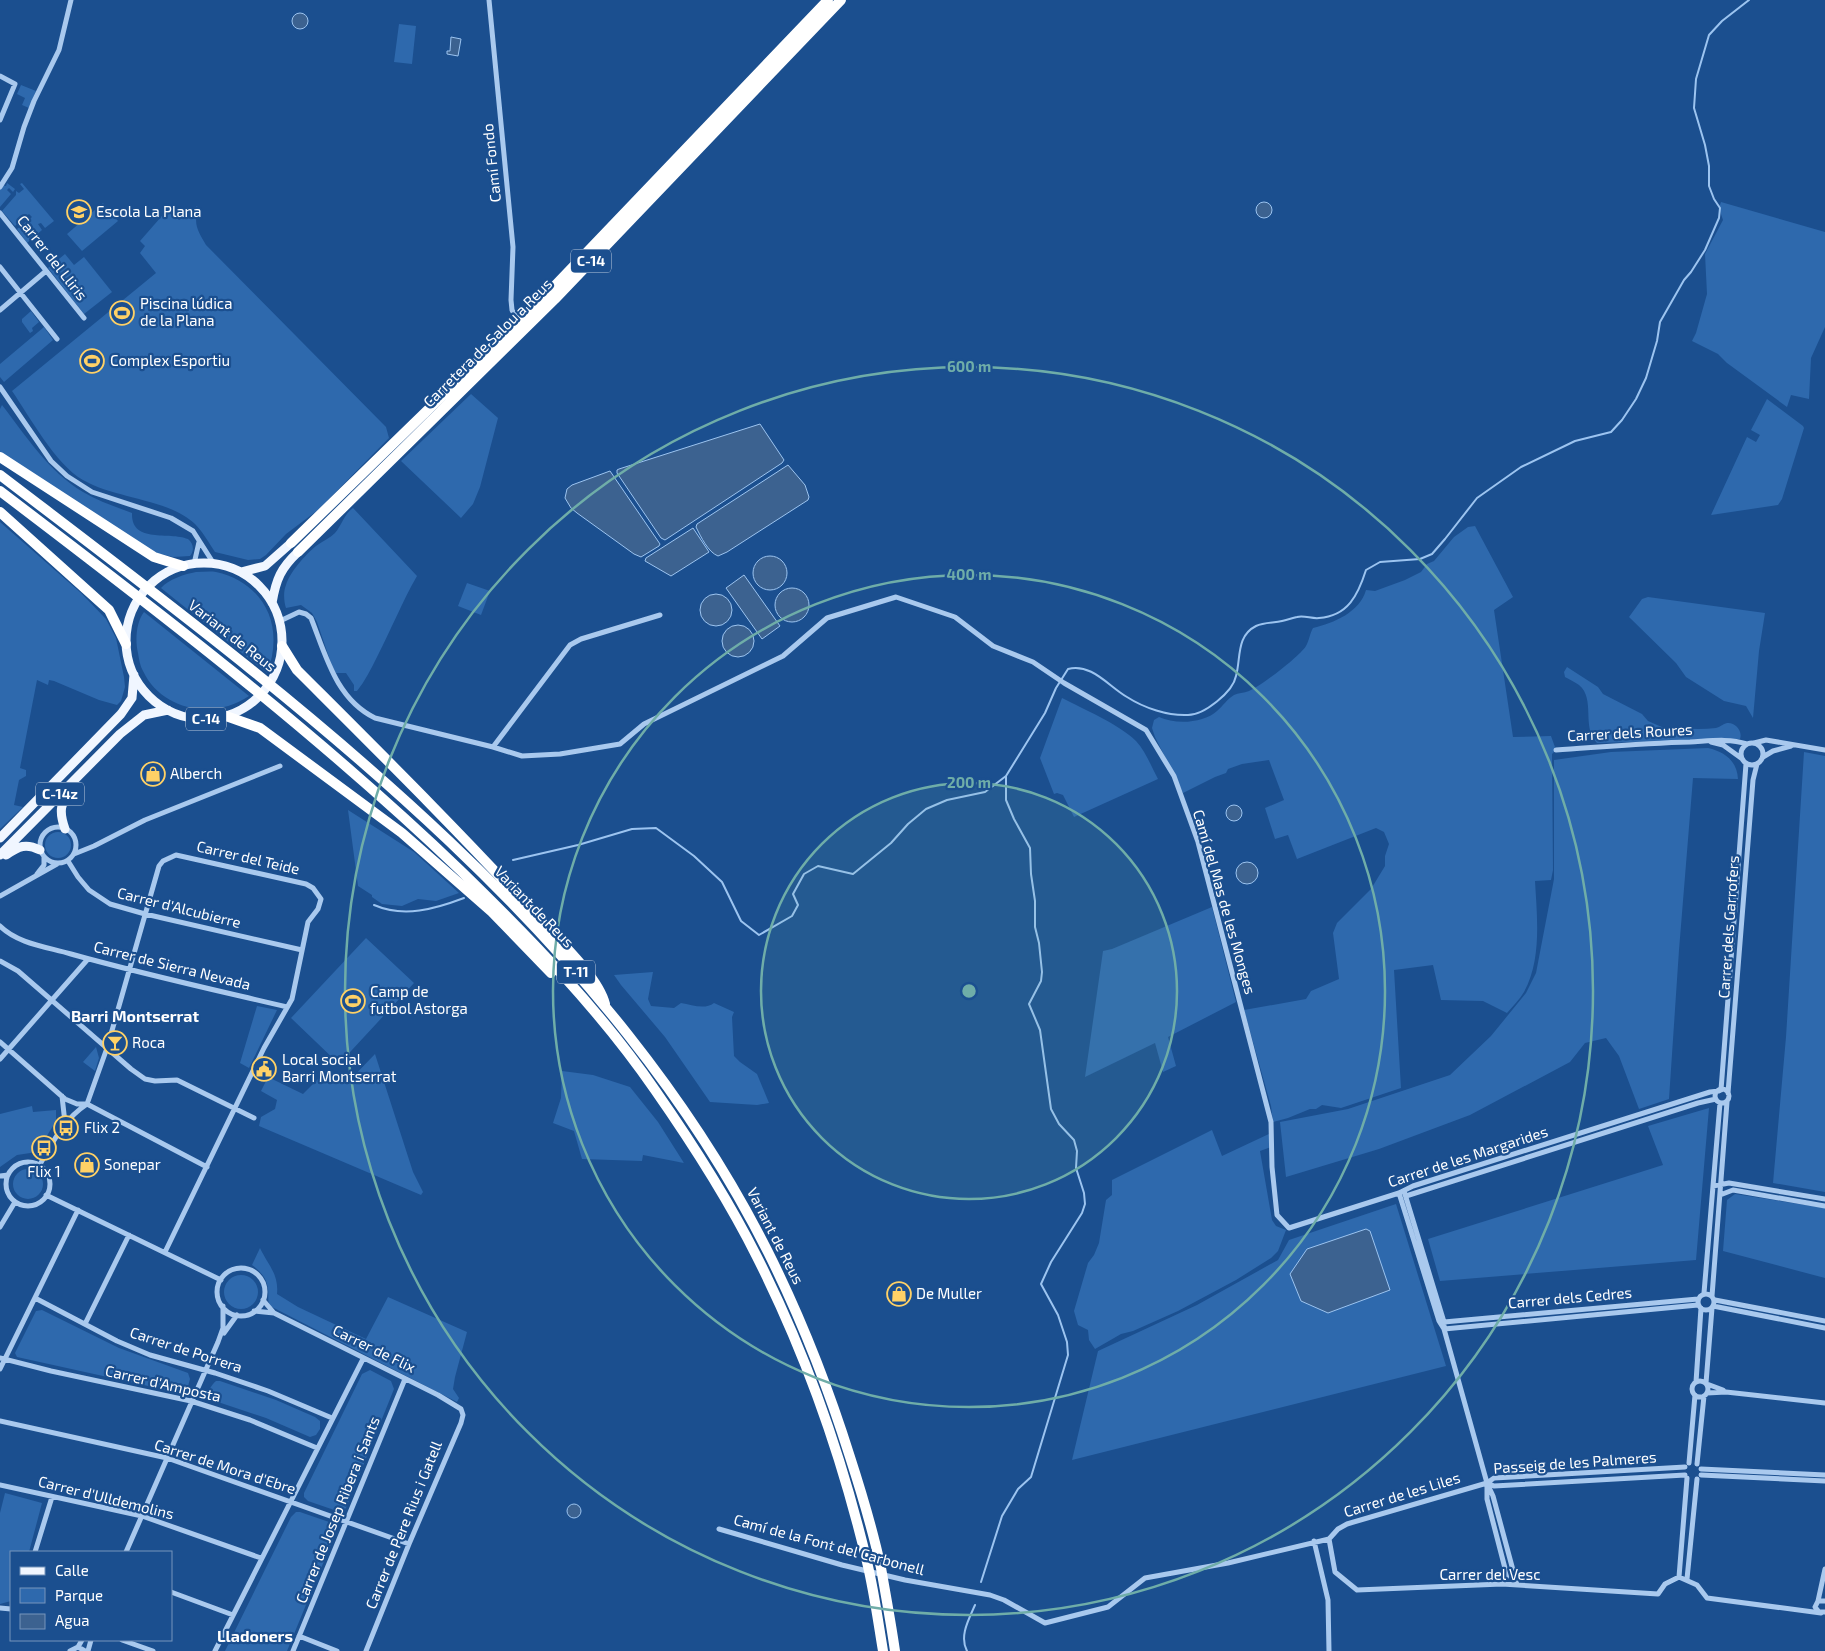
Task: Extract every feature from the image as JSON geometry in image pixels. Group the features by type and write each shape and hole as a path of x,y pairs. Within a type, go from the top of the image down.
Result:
{"highway":[{"name":"C-14","path":"291,543 548,293 828,0"},
{"name":"Carretera de Salou a Reus","path":"298,552 555,298 841,0"},
{"path":"0,457 154,557 189,565"},
{"name":"Variant de Reus","path":"0,475 135,578 289,700 418,812 506,898 570,965 662,1080 733,1188 768,1251 804,1328 831,1396 859,1485 880,1565 896,1651"},
{"name":"Variant de Reus","path":"0,491 128,588 281,710 410,822 498,907 562,974 610,1030 654,1088 722,1194 756,1256 793,1333 819,1399 848,1491 868,1566 883,1651"},
{"path":"0,512 110,610 126,644"},
{"path":"282,646 297,670 427,799 576,959 602,992 606,1008"},
{"path":"226,716 260,728 402,833 492,912 557,979 654,1088"}],"main road":[{"name":"C-14","path":"241,572 266,566 291,543"},
{"name":"C-14","path":"272,602 275,587 284,565 298,552"},
{"name":"C-14","path":"214,564 241,572 258,585 272,602 280,621 282,646 277,669 265,690 245,708 226,716 199,719 168,710 148,696 134,675 129,660 126,634 131,615 142,594 160,577 189,565 214,564"},
{"name":"C-14z","path":"0,838 124,710 132,698 134,675"},
{"name":"C-14z","path":"0,855 120,734 144,716 168,710"},
{"path":"65,829 60,806 88,766"},
{"path":"0,860 23,845 32,846 42,854"}],"street":[{"path":"0,186 12,168 34,101 58,50 71,0"},
{"name":"Camí Fondo","path":"489,0 514,247 511,300 512,310 518,321"},
{"path":"0,76 15,84 0,120"},
{"name":"Carrer del Lliris","path":"0,213 84,318"},
{"path":"0,267 57,339"},
{"path":"0,310 46,271"},
{"path":"0,387 50,461 67,476 92,492 171,518 193,531 214,564"},
{"path":"189,565 199,542"},
{"name":"Camí del Mas de les Monges","path":"280,621 299,612 311,618 334,678 342,690 363,712 374,718 493,747 522,756 560,754 620,744 644,724 783,656 827,618 896,597 955,617 993,646 1032,662 1064,683 1146,730 1174,776 1198,842 1271,1122 1272,1167"},
{"path":"493,747 570,645 660,615"},
{"name":"Carrer dels Roures","path":"1556,750 1642,743 1734,740 1747,744"},
{"path":"1794,745 1773,751 1763,757 1757,764 1746,764 1741,758 1741,750 1747,744 1766,740 1825,750"},
{"name":"Carrer dels Roures","path":"1706,741 1723,745 1741,758"},
{"path":"1754,743 1762,749 1763,757"},
{"name":"Carrer dels Garrofers","path":"1720,1090 1746,764"},
{"name":"Carrer dels Garrofers","path":"1728,1093 1753,780 1757,764"},
{"path":"74,854 146,820 280,766"},
{"path":"0,896 36,876 57,864 68,861 74,854 76,846 75,838 71,832 55,827 46,831 41,838 44,865 36,876"},
{"path":"76,846 94,846"},
{"path":"42,854 57,864"},
{"name":"Carrer del Teide","path":"145,914 159,866 168,857 176,855 306,884 313,888 321,898 318,909 308,922 302,950"},
{"name":"Carrer d'Alcubierre","path":"68,861 89,890 98,898 110,904 145,914 302,950"},
{"path":"39,1166 65,1123 73,1114 87,1104 107,1048 145,914"},
{"name":"Carrer de Sierra Nevada","path":"0,926 16,938 51,948 129,970 287,1007"},
{"path":"164,1252 264,1048 292,999 302,950"},
{"path":"0,1059 88,958"},
{"path":"0,961 18,971 131,1070 145,1079 155,1081 176,1080 254,1118"},
{"path":"0,1042 62,1096 77,1104 87,1104 207,1167"},
{"path":"1824,1613 1707,1598 1697,1584 1679,1577 1687,1465 1695,1395 1692,1388 1696,1382 1699,1304 1704,1294 1713,1186 1718,1101 1716,1094 1720,1090 1725,1090 1729,1098 1726,1102 1706,1395 1697,1464 1701,1468 1825,1475"},
{"name":"Carrer de les Margarides","path":"1403,1193 1422,1183 1720,1090"},
{"path":"62,1096 65,1123"},
{"path":"1718,1101 1726,1102"},
{"name":"Carrer de les Margarides","path":"1272,1167 1277,1215 1288,1228 1698,1103 1718,1101"},
{"path":"28,1162 39,1166 47,1174 49,1180 49,1188 46,1195 41,1201 33,1205 23,1205 15,1202 3,1186 8,1175 13,1168 20,1164 28,1162"},
{"path":"0,1176 8,1175"},
{"path":"1713,1186 1729,1183 1825,1199"},
{"path":"1720,1195 1733,1190 1825,1206"},
{"path":"1403,1193 1444,1322 1444,1329 1517,1584"},
{"path":"1403,1193 1439,1321 1444,1329"},
{"path":"46,1195 221,1280"},
{"path":"0,1227 15,1202"},
{"path":"0,1369 2,1359 35,1298 78,1210"},
{"path":"85,1324 130,1235"},
{"path":"234,1269 252,1270 264,1285 263,1300 254,1311 246,1315 237,1315 223,1306 218,1295 218,1287 225,1274 234,1269"},
{"path":"1704,1294 1713,1303 1825,1328"},
{"name":"Carrer de Porrera","path":"35,1298 117,1341 150,1355 215,1373 268,1391 332,1418"},
{"name":"Carrer de Flix","path":"263,1300 274,1313"},
{"path":"1699,1304 1707,1310 1713,1303"},
{"path":"1713,1303 1825,1321"},
{"name":"Carrer dels Cedres","path":"1444,1322 1699,1304"},
{"name":"Carrer dels Cedres","path":"1444,1329 1699,1304"},
{"path":"126,1551 218,1342 223,1328 223,1306"},
{"name":"Carrer de Flix","path":"254,1311 274,1313 438,1395 461,1409"},
{"path":"218,1342 237,1315"},
{"name":"Carrer d'Amposta","path":"2,1359 191,1401 283,1432 317,1448"},
{"path":"215,1651 363,1359"},
{"name":"Carrer de Josep Ribera i Sants","path":"293,1651 405,1379"},
{"path":"1696,1382 1700,1381 1726,1392"},
{"path":"1695,1395 1700,1397 1726,1392 1825,1403"},
{"name":"Carrer de Pere Rius i Gatell","path":"366,1651 461,1422 463,1415 461,1409"},
{"name":"Carrer de Mora d'Ebre","path":"0,1422 167,1458 409,1544"},
{"name":"Passeig de les Palmeres","path":"1487,1483 1494,1478 1697,1464"},
{"path":"1687,1579 1701,1468"},
{"path":"1699,1477 1825,1482"},
{"name":"Passeig de les Palmeres","path":"1487,1483 1494,1486 1699,1477"},
{"path":"1487,1483 1487,1499 1507,1576 1502,1584"},
{"name":"Carrer de les Liles","path":"1329,1539 1338,1529 1347,1524 1487,1483"},
{"name":"Carrer d'Ulldemolins","path":"0,1486 142,1516 261,1558"},
{"path":"35,1551 52,1497"},
{"name":"Camí de la Font del Carbonell","path":"719,1529 905,1580 990,1595 1004,1600 1045,1623 1108,1607 1145,1578 1228,1563 1314,1541 1329,1539"},
{"name":"Carrer del Vesc","path":"1329,1539 1335,1572 1357,1590 1517,1584 1658,1594 1665,1584 1679,1577"},
{"path":"1314,1541 1328,1600 1329,1651"},
{"path":"1824,1613 1816,1609 1822,1600 1825,1569"},
{"path":"172,1592 233,1615"},
{"path":"1800,1609 1811,1607 1822,1600"},
{"path":"299,1636 337,1651"},
{"path":"78,1648 82,1641"},
{"path":"125,1641 153,1651"},
{"path":"70,1651 78,1648 87,1651"}],"green space":[{"path":"399,24 416,26 412,64 394,62"},
{"path":"21,85 36,91 29,108 22,105 25,98 17,94"},
{"path":"7,183 15,189 13,192 9,188 7,190 11,194 0,207 0,190"},
{"path":"22,183 54,221 45,228 41,223 38,224 42,230 27,243 17,229 32,217 29,214 15,226 2,211 16,195 16,191 19,193 24,189 20,184"},
{"path":"1721,202 1825,232 1825,327 1811,358 1809,399 1791,395 1787,407 1727,363 1718,354 1692,341 1707,294 1705,254 1723,220 1719,208"},
{"path":"103,203 118,221 82,251 67,234"},
{"path":"197,206 199,210 196,224 206,245 386,427 389,438 318,510 286,534 260,559 248,560 215,552 198,527 184,516 157,504 111,491 83,480 73,473 53,452 12,391 156,273 140,253 145,246 140,241 168,209 179,220"},
{"path":"65,254 74,265 84,257 112,292 84,314 48,268"},
{"path":"31,311 39,322 32,328 33,331 30,333 22,319"},
{"path":"44,327 53,340 4,382 0,377 0,364"},
{"path":"471,394 498,418 480,487 473,504 461,518 401,461"},
{"path":"1767,399 1804,428 1782,499 1778,505 1711,515 1747,437 1756,442 1760,435 1751,430"},
{"path":"2,405 38,452 70,484 107,504 132,513 133,523 144,533 188,539 193,547 190,556 173,557 158,555 0,452 0,409"},
{"path":"353,508 417,576 372,666 357,691 354,691 354,685 346,673 336,673 333,669 317,622 312,613 301,605 286,608 284,597 288,580 298,564 316,546 335,533 347,513"},
{"path":"0,522 81,593 106,619 116,638 125,687 121,701 117,705 99,700 54,681 49,680 48,685 37,680 20,768 26,770 26,776 19,780 14,805 23,807 0,829"},
{"path":"1475,526 1513,597 1494,610 1513,737 1551,736 1556,750 1552,754 1553,870 1551,880 1535,881 1537,938 1534,966 1530,979 1522,995 1507,1013 1483,1001 1441,1000 1433,965 1394,970 1401,1088 1341,1108 1322,1105 1316,1109 1310,1109 1273,1122 1271,1106 1244,1010 1306,999 1311,991 1339,979 1333,933 1337,923 1371,889 1385,866 1385,856 1389,844 1384,832 1376,828 1297,859 1288,835 1275,839 1265,808 1284,800 1269,760 1242,764 1228,769 1226,773 1183,793 1155,737 1152,728 1154,720 1159,717 1181,722 1197,720 1211,715 1236,694 1255,688 1288,664 1306,646 1313,628 1337,620 1352,610 1363,598 1366,590 1375,591 1421,572 1427,564 1434,561 1454,537 1468,527"},
{"path":"196,572 216,572 233,578 247,586 267,609 274,639 267,673 161,588 173,580"},
{"path":"467,583 490,591 481,615 458,606"},
{"path":"1648,597 1765,613 1759,651 1753,718 1746,706 1724,701 1686,677 1676,663 1629,617 1642,599"},
{"path":"144,612 249,696 220,708 205,709 190,708 176,703 163,695 152,685 143,671 140,662 137,632 139,621"},
{"path":"1567,667 1598,687 1603,694 1642,714 1648,721 1664,728 1710,729 1730,723 1739,730 1740,739 1597,743 1590,729 1587,698 1579,685 1565,677 1564,672"},
{"path":"1062,698 1111,723 1129,735 1143,750 1158,779 1074,817 1063,795 1054,794 1040,758"},
{"path":"1708,748 1720,752 1733,762 1738,779 1693,778 1669,1099 1639,1109 1619,1056 1606,1038 1585,1043 1570,1062 1470,1115 1379,1149 1286,1177 1280,1122 1348,1109 1450,1075 1491,1036 1526,993 1536,973 1554,879 1554,760 1611,752"},
{"path":"1804,752 1825,756 1825,1192 1773,1183 1786,1037"},
{"path":"348,810 414,852 459,893 436,901 418,899 402,906 382,904 372,897 372,895 358,886"},
{"path":"58,832 67,836 71,845 67,854 58,858 49,854 45,845 49,836"},
{"path":"1212,907 1236,1002 1168,1037 1176,1066 1163,1072 1155,1043 1085,1077 1103,951 1112,949"},
{"name":"Camp de futbol Astorga","path":"366,938 414,983 339,1064 291,1018"},
{"path":"653,972 648,999 651,1006 674,1008 681,1003 703,1007 714,1003 734,1012 732,1017 734,1056 757,1074 769,1103 757,1105 710,1102 665,1037 614,975"},
{"path":"257,1006 277,1010 249,1068 240,1063"},
{"path":"96,1047 99,1058 95,1071 83,1062"},
{"path":"375,1054 413,1172 423,1192 421,1195 259,1126 261,1117 275,1109 277,1100 261,1091 268,1077 303,1094 328,1069 346,1084"},
{"path":"562,1071 593,1075 630,1087 658,1122 684,1163 643,1155 642,1161 582,1159 574,1131 553,1123 561,1098"},
{"path":"32,1106 33,1112 56,1110 56,1121 37,1152 17,1155 0,1167 0,1114"},
{"path":"1709,1108 1696,1260 1440,1281 1428,1239 1663,1165 1648,1126"},
{"path":"1212,1130 1222,1156 1271,1133 1271,1147 1260,1151 1272,1220 1276,1226 1286,1230 1278,1251 1271,1258 1236,1280 1178,1311 1133,1331 1121,1334 1095,1349 1089,1340 1088,1330 1078,1325 1074,1311 1088,1263 1099,1243 1106,1200 1112,1195 1112,1180"},
{"path":"28,1169 34,1170 42,1178 42,1190 34,1198 28,1199 22,1198 14,1190 13,1184 14,1178 22,1170"},
{"path":"1735,1194 1825,1208 1825,1278 1723,1251 1727,1200"},
{"path":"1396,1204 1446,1366 1072,1460 1098,1351 1197,1305 1278,1260 1289,1240"},
{"path":"260,1248 275,1275 277,1294 298,1307 366,1339 388,1297 467,1332 453,1389 459,1398 457,1402 270,1306 265,1278 252,1265"},
{"path":"241,1275 248,1276 253,1280 257,1285 257,1299 253,1304 248,1308 241,1309 234,1308 229,1304 225,1299 224,1292 225,1285 229,1280 234,1276"},
{"path":"42,1310 119,1348 188,1373 190,1379 187,1390 180,1393 17,1357 15,1353 36,1311"},
{"path":"370,1370 391,1381 394,1389 346,1508 342,1511 337,1511 308,1501 304,1497 304,1493 362,1374"},
{"path":"216,1381 276,1400 315,1417 320,1421 320,1429 316,1435 310,1437 266,1418 212,1400 209,1395 210,1390"},
{"path":"5,1493 42,1503 29,1551 10,1551 10,1601 0,1604 0,1513"},
{"path":"296,1512 332,1523 336,1532 287,1651 225,1651 291,1517"}],"water":[{"path":"297,13 303,13 308,18 306,27 297,29 292,24 292,18"},
{"path":"451,37 461,39 458,56 447,54 447,51 450,51"},
{"path":"1264,202 1272,210 1264,218 1256,210"},
{"path":"760,424 784,460 782,463 665,540 661,538 617,473 619,469"},
{"path":"788,465 805,485 809,497 808,500 727,552 718,556 714,554 705,544 696,527 697,524"},
{"path":"610,471 660,544 641,557 577,513 571,508 565,498 567,489 572,485"},
{"path":"693,528 709,552 671,576 645,561 646,558"},
{"path":"770,556 782,561 787,573 782,585 770,590 758,585 753,573 758,561"},
{"path":"744,575 780,626 762,639 726,588"},
{"path":"792,588 804,593 809,605 804,617 792,622 780,617 775,605 780,593"},
{"path":"716,594 722,595 727,599 731,604 731,616 727,621 722,625 716,626 710,625 705,621 701,616 700,610 701,604 705,599 710,595"},
{"path":"738,625 744,626 749,630 753,635 753,647 749,652 744,656 738,657 732,656 727,652 723,647 722,641 723,635 727,630 732,626"},
{"path":"1234,805 1240,807 1242,813 1240,819 1234,821 1228,819 1226,813 1228,807"},
{"path":"1247,862 1255,865 1258,873 1255,881 1247,884 1239,881 1236,873 1239,865"},
{"path":"1366,1229 1370,1231 1390,1290 1328,1313 1301,1301 1290,1274 1307,1249"},
{"path":"571,1504 577,1504 581,1511 577,1518 571,1518 567,1514 567,1508"}],"waterway":[{"path":"513,860 578,845 632,829 656,828 694,856 722,882 741,921 759,935 792,916 798,905 793,894 804,874 818,866 853,874 891,843 908,824 926,809 947,800 985,792 1006,776 1045,713 1056,688 1068,669 1077,668 1092,672 1127,697 1141,705 1156,710 1180,715 1195,714 1202,711 1217,702 1234,682 1242,641 1250,630 1262,624 1302,616 1314,618 1329,616 1345,609 1355,596 1366,570 1380,562 1420,559 1432,554 1477,498 1521,467 1575,441 1611,432 1622,420 1636,399 1646,378 1657,341 1660,322 1684,280 1705,250 1719,218 1720,208 1709,186 1709,166 1705,145 1694,108 1696,79 1709,35 1722,21 1749,0"},
{"path":"981,1582 1002,1516 1018,1489 1031,1477 1068,1355 1067,1342 1058,1315 1041,1284 1051,1262 1082,1213 1085,1204 1084,1193 1076,1168 1077,1151 1074,1140 1059,1124 1051,1109 1040,1030 1029,1004 1041,981 1042,972 1035,927 1035,901 1030,848 1006,800 1006,776"},
{"path":"374,905 385,909 408,911 442,906 464,898"},
{"path":"967,1651 964,1634 975,1605"}],"place":[{"name":"Escola La Plana","path":"79,212"},
{"name":"Piscina lúdica de la Plana","path":"122,313"},
{"name":"Complex Esportiu","path":"92,361"},
{"name":"Alberch","path":"153,774"},
{"name":"Camp de futbol Astorga","path":"353,1001"},
{"name":"Roca","path":"115,1043"},
{"name":"Local social Barri Montserrat","path":"264,1069"},
{"name":"Flix 2","path":"66,1128"},
{"name":"Flix 1","path":"44,1148"},
{"name":"Sonepar","path":"87,1165"},
{"name":"De Muller","path":"899,1294"}],"district":[{"name":"Barri Montserrat","path":"135,1016"},
{"name":"Lladoners","path":"255,1636"}]}
